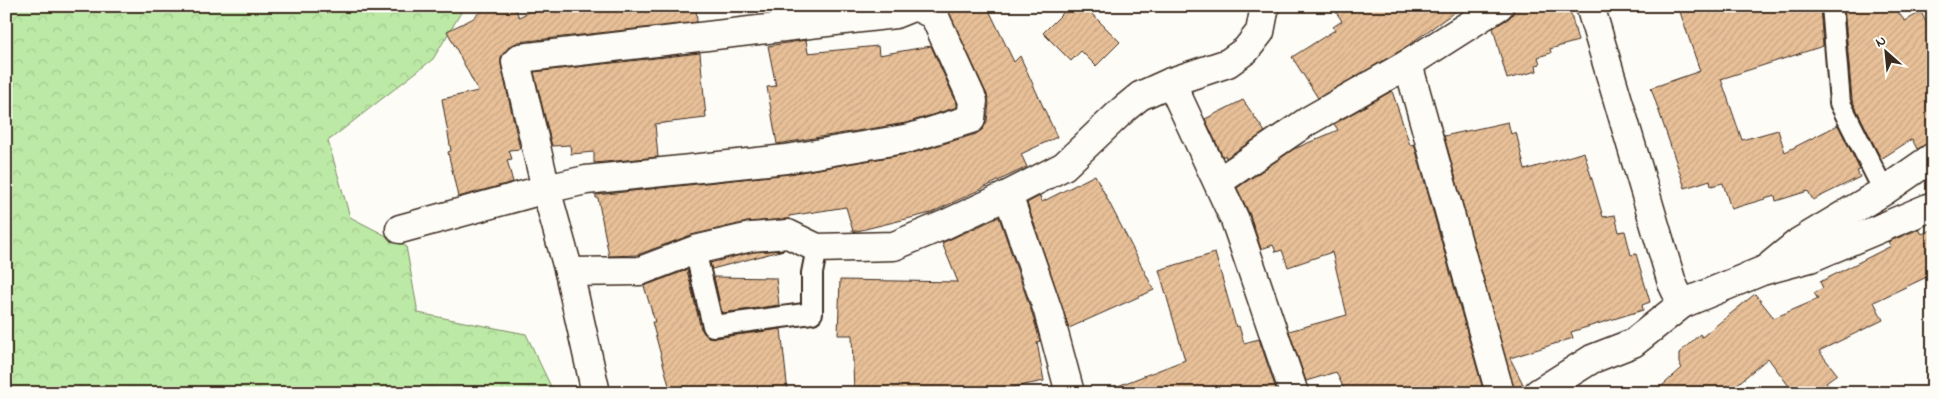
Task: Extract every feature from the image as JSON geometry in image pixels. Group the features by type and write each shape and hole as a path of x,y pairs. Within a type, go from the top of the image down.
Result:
{"street":[{"path":"400,229 546,189 586,180 786,159 910,138 971,119 973,101 934,15 915,6 895,14 520,58 516,62 546,189 569,272 596,393"},
{"path":"569,272 640,271 695,250 751,237 788,234 817,248 894,246 1008,195 1064,166 1140,96 1171,82 1228,63 1246,50 1260,32 1265,6"},
{"path":"1218,182 1308,121 1408,64 1499,6"},
{"path":"1590,6 1672,283 1682,304"},
{"path":"1408,64 1500,393"},
{"path":"1171,82 1236,220 1294,393"},
{"path":"1762,271 1799,242 1884,191 1933,157"},
{"path":"1008,195 1048,311 1070,393"},
{"path":"1543,391 1592,359 1633,343 1682,304 1762,271 1810,258 1933,206"}],"lane":[{"path":"1832,6 1840,102 1884,191"},
{"path":"695,250 713,326 812,313 812,273 817,248"}],"green space":[{"path":"6,6 465,6 433,59 328,141 350,217 406,246 418,313 526,334 554,393 6,393"}],"building":[{"path":"487,6 514,6 519,17 540,6 696,6 697,22 518,42 509,47 501,57 501,65 520,149 509,150 512,159 507,160 513,182 458,197 448,152 451,151 442,99 478,91 447,31 472,19"},
{"path":"946,6 987,6 1014,62 1020,56 1057,137 1021,154 1027,167 931,213 857,231 853,231 846,207 789,216 790,219 747,222 691,235 637,255 609,256 596,195 789,174 913,153 976,134 983,129 987,121 989,103 987,95"},
{"path":"1070,6 1084,6 1120,42 1096,66 1081,51 1071,61 1043,33"},
{"path":"1332,6 1463,6 1400,51 1318,98 1292,57 1335,30 1333,27 1342,21"},
{"path":"1514,6 1569,6 1578,41 1550,49 1551,53 1538,57 1540,64 1536,65 1537,71 1507,79 1493,28 1513,14"},
{"path":"1678,6 1820,6 1823,46 1721,79 1742,140 1778,130 1785,152 1838,125 1860,170 1857,171 1860,177 1813,200 1808,191 1776,201 1775,196 1731,209 1723,183 1711,186 1710,180 1685,188 1651,88 1700,71"},
{"path":"1844,6 1893,6 1905,21 1921,12 1933,36 1933,142 1917,149 1912,139 1881,159 1852,100"},
{"path":"806,40 808,53 878,46 879,55 931,46 957,107 906,123 777,144 767,87 776,86 768,46"},
{"path":"700,53 706,118 655,124 658,157 594,163 594,152 571,154 570,145 552,146 534,72"},
{"path":"1392,91 1410,145 1414,144 1484,393 1346,393 1336,372 1306,381 1289,331 1347,315 1332,252 1288,267 1282,250 1276,252 1273,245 1261,249 1250,215 1237,188 1294,149 1338,130 1334,124"},
{"path":"1243,100 1265,132 1226,158 1225,155 1223,157 1205,119"},
{"path":"1508,122 1511,134 1516,132 1525,170 1584,152 1603,217 1615,215 1619,232 1625,231 1631,255 1636,254 1650,302 1642,305 1643,310 1571,332 1573,338 1510,358 1524,386 1523,393 1515,393 1444,136"},
{"path":"1095,175 1154,290 1069,328 1027,203 1040,196 1042,202"},
{"path":"999,217 1040,341 1037,342 1044,381 986,393 854,393 852,335 838,335 840,280 958,282 942,243"},
{"path":"1919,229 1922,234 1933,229 1933,274 1874,302 1883,320 1819,351 1837,374 1826,382 1834,393 1794,393 1768,358 1727,393 1654,393 1682,368 1679,363 1679,353 1700,334 1702,337 1755,294 1774,318 1818,299 1814,293 1823,288 1820,282 1891,246 1888,242"},
{"path":"784,250 712,269 710,263 753,252"},
{"path":"1215,253 1236,327 1239,326 1244,343 1259,339 1276,389 1263,393 1106,393 1105,391 1185,360 1159,270"},
{"path":"687,270 701,329 708,337 715,338 781,329 788,393 671,393 652,322 655,322 644,286"},
{"path":"714,277 776,278 779,305 722,313"}]}
